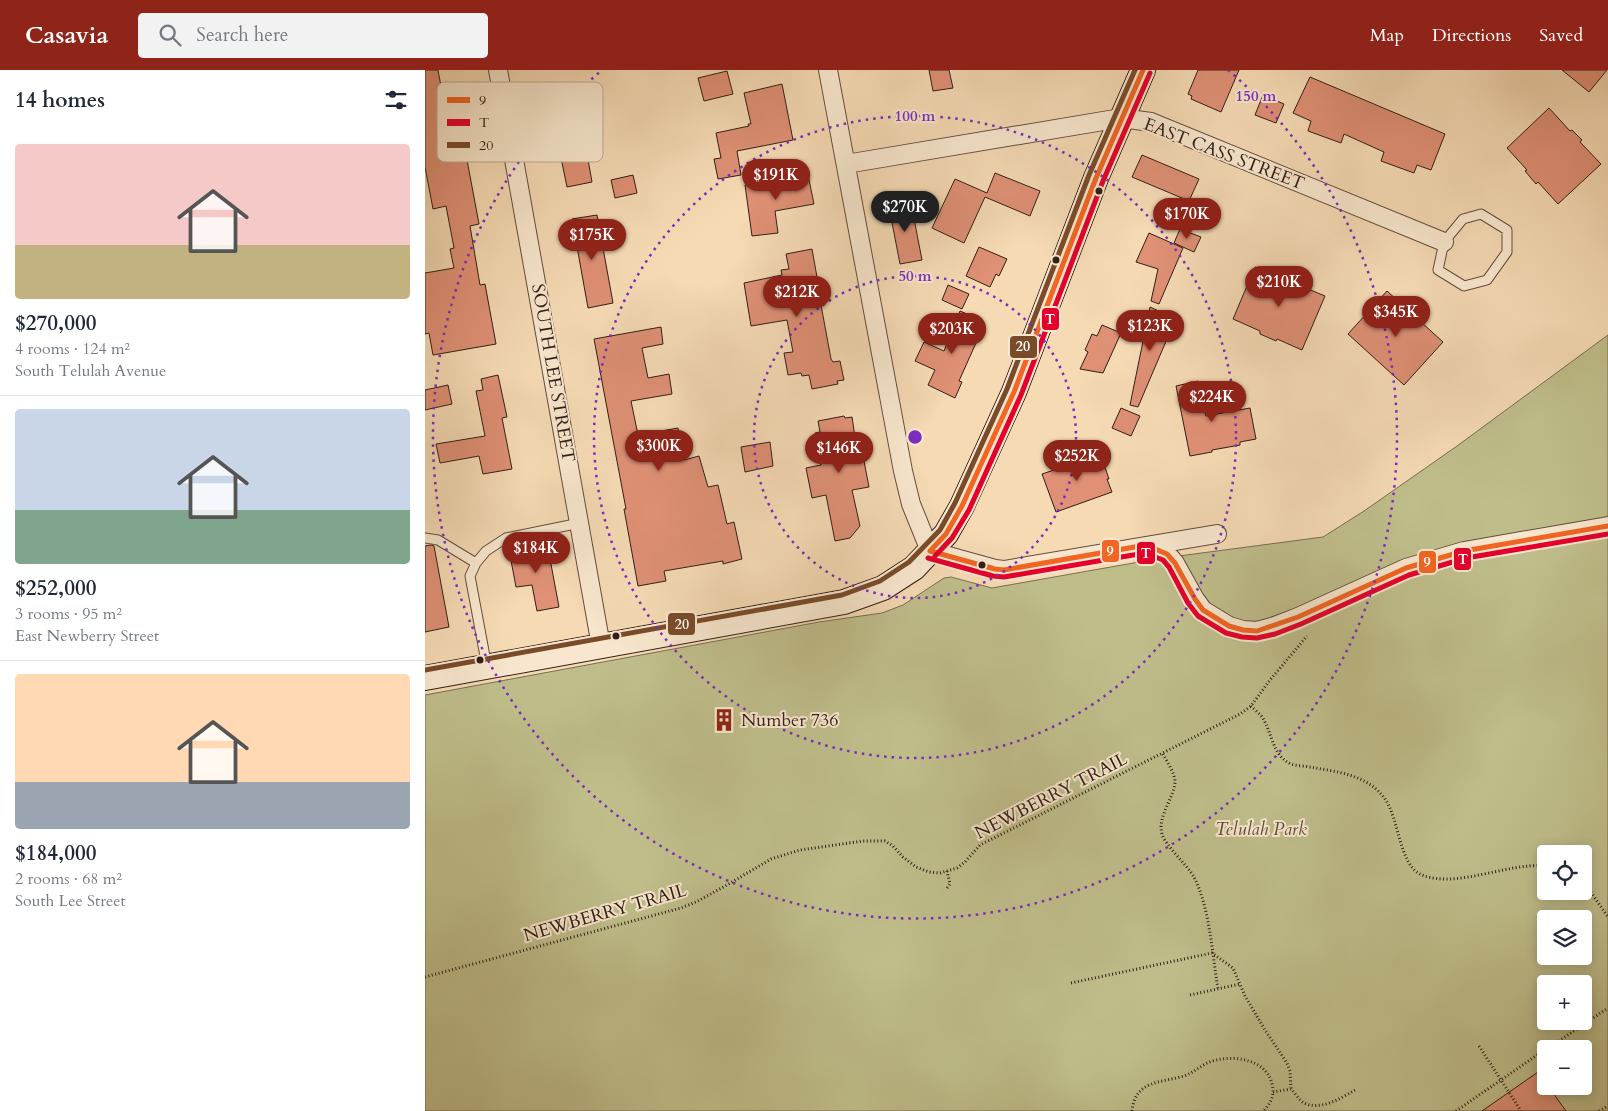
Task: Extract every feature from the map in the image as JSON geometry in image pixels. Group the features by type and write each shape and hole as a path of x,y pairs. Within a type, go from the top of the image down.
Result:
{"main road":[{"path":"425,678 844,602 883,588 913,568 946,534 962,506 1014,392 1096,178 1143,70"}],"street":[{"path":"828,70 903,471 911,504 930,551 978,565 1004,570 1217,534"},
{"name":"EAST CASS STREET","path":"846,164 1121,118 1151,122 1444,242"},
{"name":"SOUTH LEE STREET","path":"515,162 601,646"},
{"path":"1146,545 1167,554 1175,562 1203,610 1229,626 1257,631 1272,628 1406,568 1464,551 1608,526"}],"lane":[{"path":"1481,214 1507,230 1507,252 1487,280 1463,286 1438,270 1444,242 1463,219 1481,214"},
{"path":"487,667 470,576 476,564 486,551 506,538 580,522"},
{"path":"425,538 438,540 476,564"}],"path":[{"name":"NEWBERRY TRAIL","path":"425,977 681,908 696,902 771,859 801,850 863,840 885,841 916,867 929,872 947,871 957,868 980,845 1227,722 1251,706 1305,637 1313,632"},
{"path":"1251,706 1261,716 1267,726 1275,748 1282,758 1291,764 1350,774 1376,789 1392,811 1409,863 1420,874 1436,879 1453,878 1537,865"},
{"path":"1163,754 1173,773 1175,782 1163,817 1162,835 1193,875 1201,893 1207,916 1218,989"},
{"path":"947,871 950,884 947,888"},
{"path":"1592,894 1608,917"},
{"path":"1071,983 1212,953 1233,968 1265,1030 1287,1063 1290,1071 1291,1089 1303,1103 1312,1106 1325,1106 1355,1090"},
{"path":"1190,995 1240,984"},
{"path":"1560,1040 1608,1008"},
{"path":"1479,1046 1521,1111"},
{"path":"1456,1111 1537,1056"},
{"path":"1132,1111 1136,1096 1143,1088 1154,1083 1183,1076 1208,1063 1224,1058 1242,1060 1262,1066 1270,1077 1273,1092 1268,1106 1263,1111"},
{"path":"1273,1092 1291,1089"},
{"path":"1599,1111 1608,1106"}],"green space":[{"name":"Telulah Park","path":"1608,335 1608,1111 425,1111 425,695 819,622 882,613 903,605 944,578 951,577 992,588 1156,559 1323,537 1364,511 1457,446"}],"building":[{"path":"425,70 438,70 440,82 437,82 437,162 467,162 479,224 470,226 480,285 485,284 496,344 433,355 429,333 425,334 425,273 454,268 450,249 454,248 446,206 433,209 425,167"},
{"path":"929,70 949,70 953,88 933,91"},
{"path":"1198,70 1239,70 1221,112 1191,99 1192,96 1188,94"},
{"path":"1562,70 1607,70 1589,92"},
{"path":"727,71 733,94 704,101 698,78"},
{"path":"1310,77 1445,134 1431,170 1417,165 1414,173 1381,161 1384,152 1344,134 1341,143 1308,131 1311,121 1293,113"},
{"path":"782,84 793,140 737,151 741,175 718,179 714,159 721,158 716,133 751,124 744,93"},
{"path":"1263,95 1284,104 1276,123 1255,115"},
{"path":"1549,108 1570,131 1572,130 1582,140 1580,142 1601,164 1558,204 1538,182 1536,184 1525,171 1527,170 1507,148"},
{"path":"1142,155 1199,179 1189,201 1132,177"},
{"path":"562,162 588,162 592,182 567,187"},
{"path":"995,173 1040,191 1030,216 985,197 964,243 932,228 955,179 987,193"},
{"path":"804,174 808,175 814,204 775,211 778,233 752,236 745,185"},
{"path":"633,175 637,193 615,198 611,180"},
{"path":"911,203 922,260 900,264 889,207"},
{"path":"597,215 613,303 588,308 572,219"},
{"path":"1180,229 1201,237 1194,252 1174,243"},
{"path":"1149,233 1183,248 1159,304 1151,301 1158,269 1136,262"},
{"path":"979,247 1007,259 999,276 996,274 990,287 966,276"},
{"path":"812,249 831,359 833,362 840,361 844,380 837,381 838,384 812,389 809,375 802,376 801,373 788,375 784,353 793,352 787,320 751,326 744,283 782,275 781,270 789,269 786,254"},
{"path":"1255,267 1325,296 1302,350 1260,334 1260,331 1233,319"},
{"path":"948,285 969,294 962,309 942,300"},
{"path":"1387,291 1443,342 1404,385 1348,334"},
{"path":"1150,307 1173,318 1163,338 1167,339 1138,407 1130,405"},
{"path":"960,311 976,318 975,322 984,325 959,381 962,382 955,398 928,385 935,370 915,361 924,342 944,351"},
{"path":"1102,325 1121,333 1103,373 1080,369 1088,352 1085,350 1092,334 1097,336"},
{"path":"661,327 663,344 642,348 648,378 669,374 672,394 631,401 638,435 678,428 684,460 699,456 708,487 718,485 727,524 734,522 742,559 723,564 723,561 664,571 666,581 638,586 624,509 626,509 594,339"},
{"path":"498,375 507,417 502,418 512,469 483,474 479,456 440,463 436,444 485,436 476,391 483,390 481,379"},
{"path":"1198,381 1206,416 1250,408 1256,439 1240,442 1240,445 1190,456 1176,386"},
{"path":"448,385 452,404 425,410 425,390"},
{"path":"1121,408 1140,416 1131,436 1112,428"},
{"path":"844,416 845,418 852,417 858,457 863,456 869,487 852,490 860,526 850,538 835,541 826,495 812,498 806,468 821,465 815,433 820,432 818,421"},
{"path":"770,442 773,466 745,472 741,447"},
{"path":"1100,453 1112,492 1056,512 1042,474 1063,467 1062,463 1079,456 1080,460"},
{"path":"547,543 559,607 537,611 532,585 516,587 509,550"},
{"path":"425,546 434,546 449,627 425,632"},
{"path":"1537,1073 1537,1095 1554,1095 1566,1111 1482,1111"}],"transit line":[{"name":"20","path":"425,670 842,595 880,581 909,562 940,530 955,503 1007,389 1089,175 1135,70"},
{"name":"9","path":"930,551 946,534 962,506 1014,392 1096,178 1143,70"},
{"name":"T","path":"935,556 952,538 969,510 1021,395 1103,181 1150,73"},
{"name":"9","path":"930,551 1004,570 1146,545 1167,554 1175,563 1203,610 1229,626 1257,631 1298,617 1406,568 1464,551 1608,526"},
{"name":"T","path":"928,558 993,576 1004,577 1145,553 1163,560 1169,567 1188,603 1198,616 1226,633 1257,638 1275,634 1301,624 1409,575 1466,558 1608,534"}],"place":[{"name":"Number 736","path":"724,720"}]}
